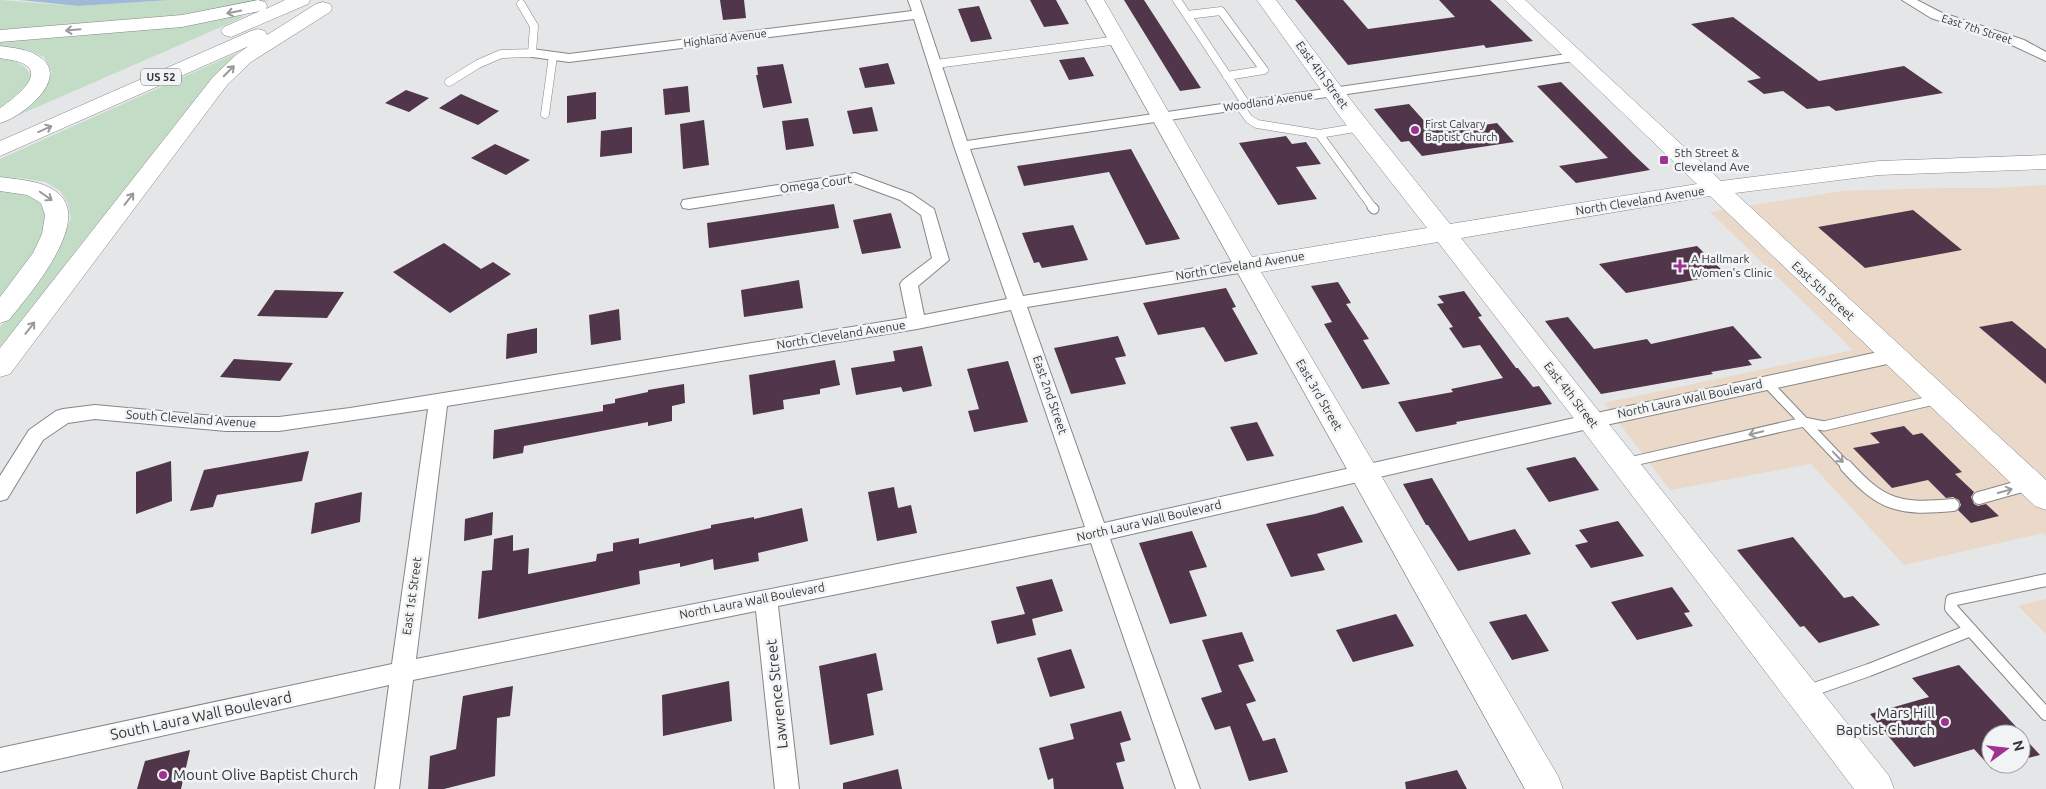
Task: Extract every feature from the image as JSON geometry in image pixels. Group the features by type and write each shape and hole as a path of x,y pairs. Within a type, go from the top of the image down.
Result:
{"main road":[{"path":"0,36 182,21 231,13 281,0"},
{"name":"US 52","path":"0,132 301,0"},
{"name":"East 3rd Street","path":"1095,0 1363,473 1545,789"},
{"name":"East 4th Street","path":"1266,0 1443,234 1592,421 1876,789"},
{"name":"East 5th Street","path":"1514,0 2038,491"},
{"path":"0,367 220,81 252,52 331,4"},
{"name":"US 52","path":"0,149 249,38 331,4"},
{"path":"0,52 28,57 36,63 41,77 33,93 24,102 0,118"},
{"name":"North Cleveland Avenue","path":"1245,266 1715,188 1827,173 1879,168 2046,162"},
{"path":"0,184 15,184 42,192 52,198 57,207 58,217 51,241 38,263 0,314"}],"street":[{"name":"East 7th Street","path":"1908,0 1928,13 1964,27 2020,43 2046,57"},
{"name":"Highland Avenue","path":"532,53 569,58 916,7"},
{"name":"East 2nd Street","path":"916,7 962,146 1188,789"},
{"name":"Woodland Avenue","path":"962,146 1574,57"},
{"name":"Omega Court","path":"689,204 855,178 906,197 928,213 941,260 909,284 917,323"},
{"name":"North Cleveland Avenue","path":"438,402 917,323 1018,303 1245,266"},
{"name":"North Laura Wall Boulevard","path":"402,672 1097,533 1592,421 1892,356"},
{"name":"South Cleveland Avenue","path":"0,493 36,435 63,416 95,412 226,424 279,424 438,402"},
{"name":"East 1st Street","path":"387,789 438,402"},
{"name":"Lawrence Street","path":"766,598 787,789"},
{"name":"South Laura Wall Boulevard","path":"0,760 402,672"}],"lane":[{"path":"1177,0 1227,76 1249,119 1257,124 1320,134 1361,127"},
{"path":"449,82 478,64 501,54 532,53 534,26 521,4"},
{"path":"1187,15 1221,11 1264,70 1227,76"},
{"path":"936,64 1118,40"},
{"path":"545,114 553,56"},
{"path":"1320,134 1374,209"},
{"path":"1767,383 1870,489 1886,501 1914,508 1953,505"},
{"path":"1624,463 1804,422 1824,426 1939,398"},
{"path":"1979,498 2038,491"},
{"path":"2046,580 1952,600 1951,608 2046,714"},
{"path":"1802,693 1869,670 1971,630"}],"shaded area":[{"path":"2046,185 2046,536 2043,533 1904,565 1811,464 1670,490 1604,403 1853,350 1710,212 1842,191 1997,188"},
{"path":"2046,599 2046,634 2018,606"}],"green space":[{"path":"0,0 78,6 170,0 270,0 204,14 0,31"},
{"path":"242,15 243,17 221,27 5,121 34,101 49,81 52,72 44,57 28,50 0,47 0,41 183,26"},
{"path":"257,44 0,351 0,327 27,295 61,241 71,219 68,203 60,191 46,182 20,178 0,178 0,159"},
{"path":"0,58 12,60 23,66 28,70 30,81 21,94 0,112"},
{"path":"0,191 14,192 33,198 44,211 45,223 34,251 0,299"}],"water":[{"path":"20,0 170,0 78,6"}],"building":[{"path":"720,0 744,0 746,18 723,20"},
{"path":"1030,0 1056,0 1069,24 1044,27"},
{"path":"1124,0 1144,0 1201,88 1180,91"},
{"path":"1295,0 1343,0 1368,29 1455,17 1439,0 1490,0 1533,41 1486,48 1484,45 1348,65"},
{"path":"979,6 992,39 971,42 958,9"},
{"path":"1733,17 1819,81 1904,66 1943,93 1836,111 1829,106 1807,109 1783,91 1764,94 1747,81 1761,78 1691,24"},
{"path":"1084,57 1094,76 1069,80 1059,60"},
{"path":"888,63 895,84 865,88 859,68"},
{"path":"783,64 792,103 763,108 756,75 758,75 757,67"},
{"path":"1561,82 1650,170 1576,183 1559,166 1608,158 1537,86"},
{"path":"688,86 690,112 665,115 663,89"},
{"path":"406,90 429,98 409,112 385,103"},
{"path":"596,92 596,119 567,123 567,96"},
{"path":"461,94 499,111 478,125 439,108"},
{"name":"First Calvary Baptist Church","path":"1409,104 1427,124 1436,123 1443,131 1497,123 1514,142 1422,156 1409,141 1401,142 1374,109"},
{"path":"872,107 878,131 853,134 847,111"},
{"path":"808,118 814,146 786,150 782,121"},
{"path":"704,120 709,165 683,169 680,124"},
{"path":"632,127 632,153 600,157 601,131"},
{"path":"1286,136 1292,144 1306,142 1321,164 1296,167 1317,199 1278,205 1239,143"},
{"path":"495,144 530,160 506,175 471,158"},
{"path":"1131,149 1180,239 1146,245 1109,172 1024,186 1017,166"},
{"path":"834,204 839,228 709,248 707,223"},
{"path":"1913,210 1962,250 1865,268 1818,227"},
{"path":"891,213 901,248 862,254 853,220"},
{"path":"1073,225 1088,260 1042,268 1039,262 1034,263 1022,233"},
{"path":"444,243 481,269 493,262 511,274 450,313 393,272"},
{"path":"1697,246 1726,274 1626,293 1599,264"},
{"path":"799,280 803,308 744,317 741,290"},
{"path":"1338,282 1351,303 1346,304 1369,339 1363,340 1390,384 1362,389 1324,324 1332,322 1311,286"},
{"path":"1226,288 1236,307 1232,308 1258,354 1225,362 1204,327 1158,335 1143,303"},
{"path":"275,290 344,292 327,318 257,316"},
{"path":"1464,291 1482,316 1478,317 1516,368 1533,387 1539,386 1552,404 1456,422 1457,424 1416,432 1398,402 1453,392 1451,389 1503,378 1480,345 1463,348 1449,328 1453,327 1437,304 1444,303 1438,296"},
{"path":"619,309 621,340 591,345 589,315"},
{"path":"1568,317 1594,349 1647,339 1651,344 1733,326 1762,358 1748,360 1752,365 1711,372 1713,374 1601,394 1545,321"},
{"path":"2012,321 2046,349 2046,384 1979,327"},
{"path":"537,328 537,353 506,359 507,334"},
{"path":"1118,336 1126,356 1115,358 1126,384 1071,394 1054,348"},
{"path":"922,346 932,386 903,392 901,387 856,395 851,368 895,361 893,351"},
{"path":"234,359 293,363 280,381 220,377"},
{"path":"835,360 840,385 820,389 820,394 783,400 784,409 753,415 749,375"},
{"path":"1008,361 1028,422 974,432 968,411 979,409 967,369"},
{"path":"684,384 685,403 672,406 672,421 648,426 648,422 524,446 523,453 493,459 494,430 603,411 603,405 615,403 615,399 648,392 648,390"},
{"path":"1257,422 1274,456 1247,461 1230,427"},
{"path":"1904,426 1913,435 1922,433 1962,472 1955,474 1974,492 1971,497 1974,504 1978,506 1986,504 1999,516 1971,523 1958,510 1961,505 1959,500 1953,497 1946,498 1928,480 1892,488 1853,448 1880,443 1870,433"},
{"path":"309,451 302,481 217,495 213,507 190,511 204,470"},
{"path":"1575,457 1599,490 1549,502 1526,468"},
{"path":"171,461 172,501 136,514 136,472"},
{"path":"1432,478 1469,541 1515,529 1531,554 1458,571 1428,525 1426,525 1403,484"},
{"path":"894,487 898,508 911,505 917,533 877,541 868,492"},
{"path":"362,492 360,522 311,534 315,503"},
{"path":"1343,506 1363,542 1317,554 1325,570 1291,577 1266,524"},
{"path":"802,508 808,541 758,553 759,561 714,570 713,559 680,567 680,563 639,571 640,584 478,619 482,571 492,570 494,539 513,535 513,551 529,548 528,574 596,561 597,554 613,551 613,543 639,538 639,544 711,528 711,525 754,517 754,519"},
{"path":"493,512 492,535 464,541 465,519"},
{"path":"1618,521 1644,556 1591,568 1575,545 1588,542 1579,530"},
{"path":"1192,531 1207,567 1189,571 1207,616 1170,624 1139,543"},
{"path":"1793,537 1844,598 1853,596 1880,625 1819,643 1804,626 1800,627 1737,550"},
{"path":"1052,579 1063,611 1032,619 1036,635 997,644 991,621 1025,614 1016,587"},
{"path":"1672,587 1690,612 1684,613 1693,626 1637,640 1611,602"},
{"path":"1396,614 1414,646 1353,662 1336,630"},
{"path":"1526,614 1549,651 1512,660 1489,622"},
{"path":"1242,632 1254,661 1238,665 1256,701 1246,704 1263,741 1275,738 1288,772 1249,781 1230,726 1215,730 1201,698 1222,692 1202,640"},
{"path":"1071,649 1085,688 1050,697 1037,658"},
{"path":"876,653 883,690 867,694 874,735 830,745 819,666"},
{"name":"Mars Hill Baptist Church","path":"1959,665 2014,724 1981,724 1981,757 1974,749 1914,767 1870,714 1929,697 1912,678"},
{"path":"729,681 732,721 663,736 662,695"},
{"path":"513,686 510,716 497,718 495,776 444,789 428,789 430,756 456,749 463,696"},
{"path":"1121,711 1131,740 1120,743 1125,761 1116,763 1124,789 1054,789 1053,778 1048,780 1039,748 1074,739 1070,724"},
{"path":"2031,745 2040,755 2031,757"},
{"name":"Mount Olive Baptist Church","path":"190,750 181,789 137,789 145,761"},
{"path":"898,769 902,789 843,789 843,783"},
{"path":"1457,770 1467,789 1406,789 1405,782"}],"place":[{"name":"First Calvary Baptist Church","path":"1415,130"},
{"name":"5th Street & Cleveland Ave","path":"1664,160"},
{"name":"A Hallmark Women's Clinic","path":"1680,266"},
{"name":"Mars Hill Baptist Church","path":"1945,722"},
{"name":"Mount Olive Baptist Church","path":"163,775"}]}
